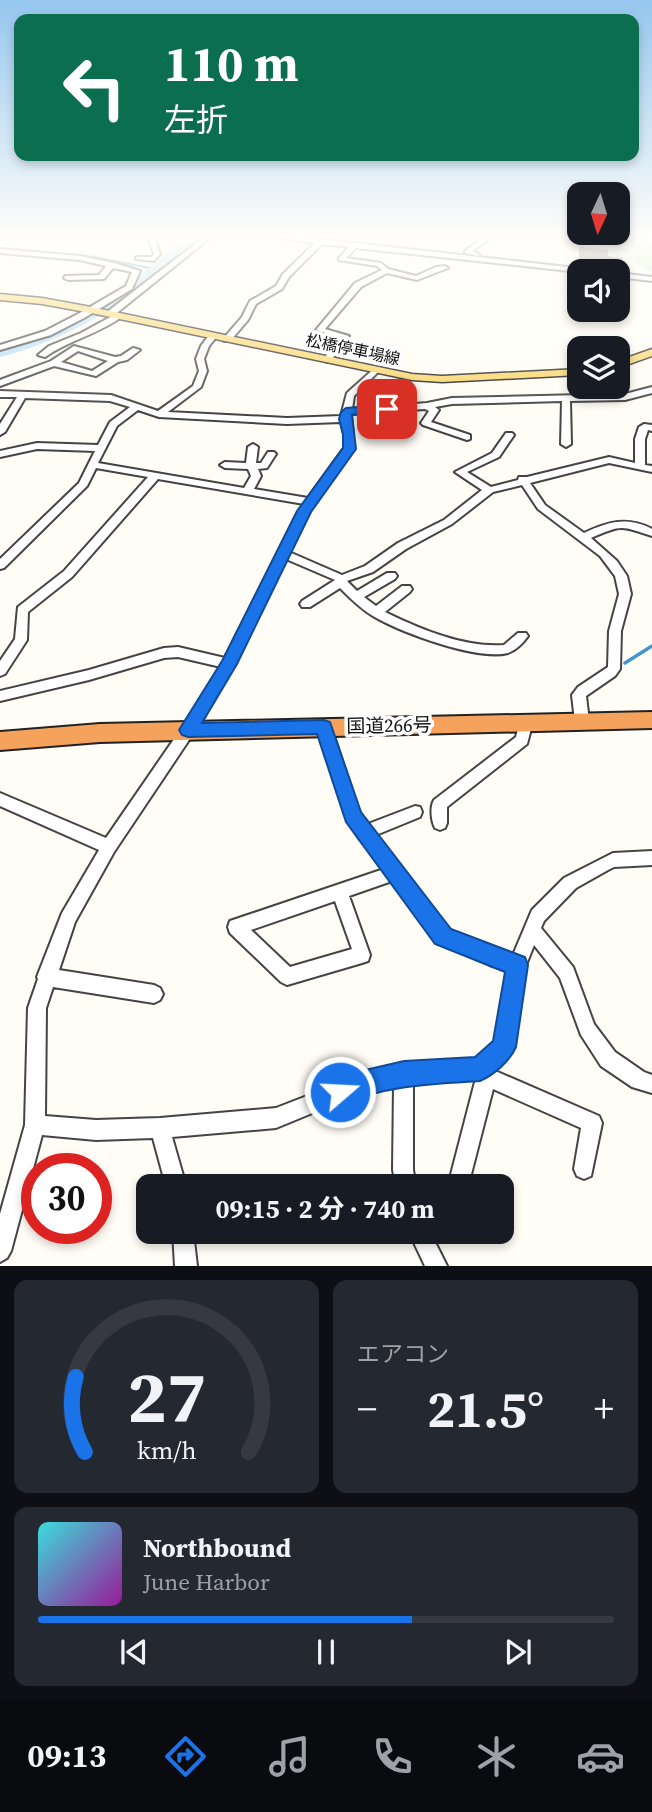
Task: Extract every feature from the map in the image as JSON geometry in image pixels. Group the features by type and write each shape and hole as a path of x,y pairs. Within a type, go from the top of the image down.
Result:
{"highway":[{"name":"国道266号","path":"0,741 100,733 188,730 652,720"}],"main road":[{"name":"松橋停車場線","path":"0,297 42,301 376,370 442,379 567,373"},
{"path":"630,360 652,352"}],"street":[{"path":"42,355 84,335 120,296"},
{"path":"0,348 104,313 127,296"},
{"path":"227,339 253,303 264,296"},
{"path":"327,360 345,336 320,330 349,296"},
{"path":"159,414 197,387 203,371 200,359 213,336"},
{"path":"0,383 54,363 77,348 115,360"},
{"path":"54,363 93,374 136,350"},
{"path":"0,1251 35,1125 37,1008 68,919 109,847 229,664 311,502 349,449 346,415 350,395 376,370"},
{"path":"0,394 111,398 159,414 288,421 452,401 625,397 652,390"},
{"path":"0,432 23,394"},
{"path":"566,399 566,444"},
{"path":"428,406 435,410 426,423 467,437"},
{"path":"0,565 83,484 113,424 136,408"},
{"path":"640,467 640,439 644,427 652,428"},
{"path":"489,490 460,472 496,455 509,435"},
{"path":"0,454 37,446 100,448"},
{"path":"247,492 256,476 250,460 253,447"},
{"path":"225,465 264,466 271,454"},
{"path":"306,604 341,581 369,569 402,545 448,522 489,490 523,479 609,460 652,469"},
{"path":"93,465 311,502"},
{"path":"0,671 21,640 22,610 68,574 155,476"},
{"path":"523,479 537,502 547,512 586,536 623,580 625,602 616,626 614,669 606,678 587,686 579,695 583,721"},
{"path":"586,536 622,522 634,523 652,533"},
{"path":"283,554 341,581 376,612 398,623 461,644 495,650 509,648 522,636"},
{"path":"356,597 391,576"},
{"path":"376,612 406,589"},
{"path":"0,696 89,676 164,653 177,652 229,664"},
{"path":"440,823 439,804 522,740 526,721"},
{"path":"324,727 353,816 443,936 490,957 517,965"},
{"path":"0,799 109,847"},
{"path":"364,833 415,812"},
{"path":"461,1174 483,1073 504,1047 517,965 538,916 570,883 613,860 652,858"},
{"path":"340,892 362,956 287,976 236,927 394,873"},
{"path":"532,929 567,973 587,1029 608,1059 639,1080 652,1084"},
{"path":"46,977 154,994"},
{"path":"35,1125 96,1130 160,1128 276,1118 361,1084 404,1073 483,1073 592,1123 584,1169"},
{"path":"403,1174 404,1073"},
{"path":"160,1128 173,1174"},
{"path":"185,1244 187,1266"},
{"path":"425,1244 436,1266"}],"waterway":[{"path":"0,353 54,335 120,296"},
{"path":"625,663 652,646"}],"route":[{"path":"340,1092 404,1073 480,1069 504,1047 517,965 490,957 443,936 353,816 324,727 188,730 229,664 304,511 349,449 346,412 387,409"}]}
